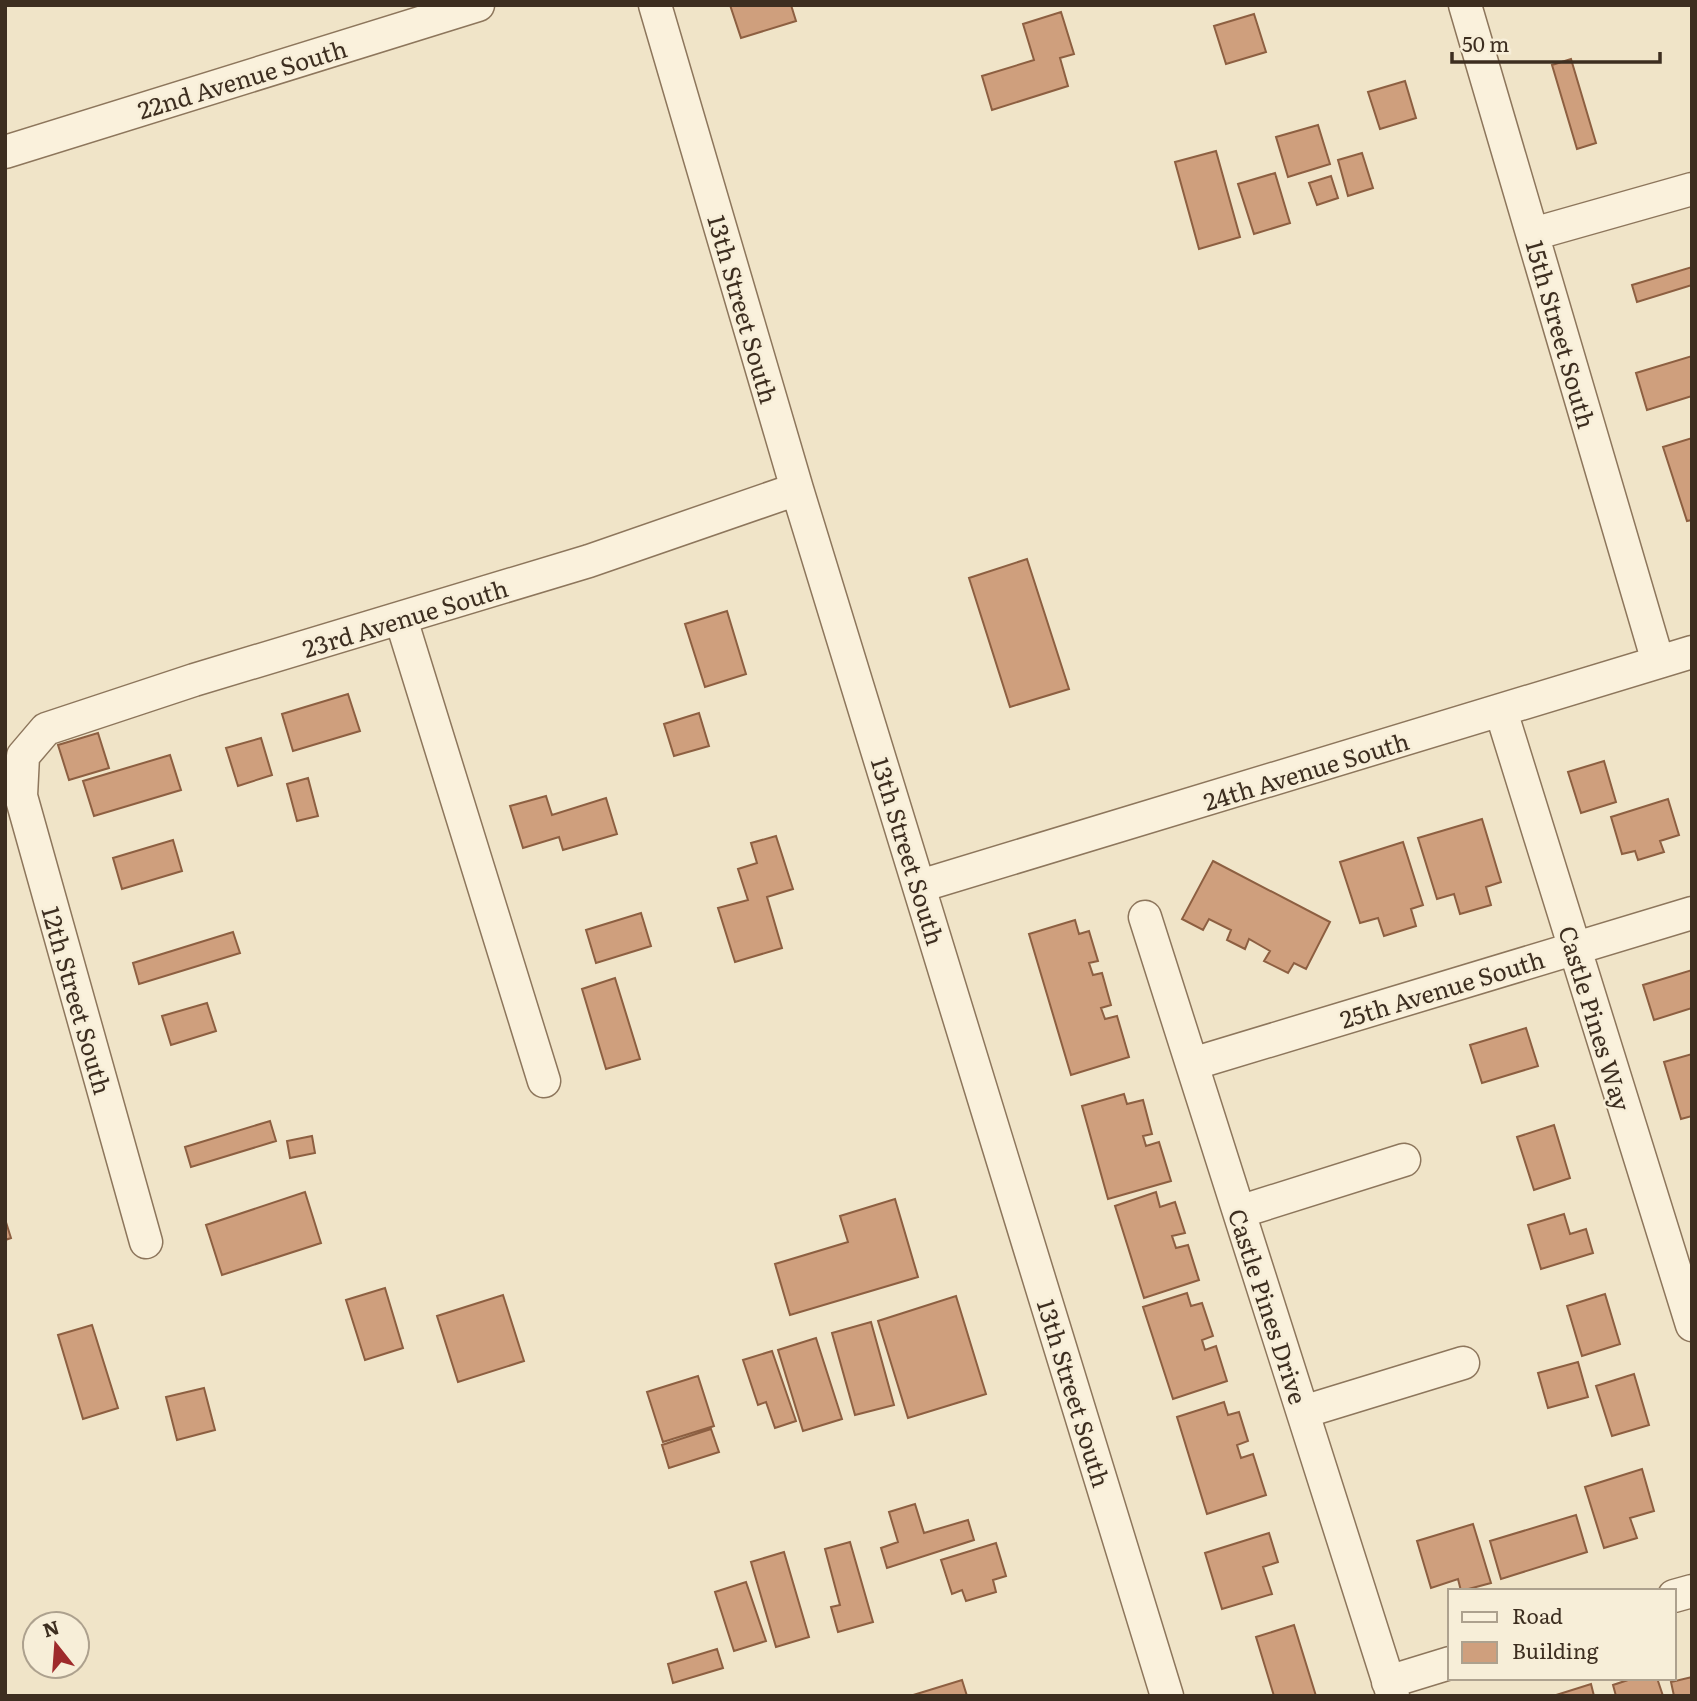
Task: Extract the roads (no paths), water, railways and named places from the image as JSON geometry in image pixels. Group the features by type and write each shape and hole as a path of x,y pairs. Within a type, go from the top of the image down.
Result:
{"street":[{"name":"22nd Avenue South","path":"5,152 478,5"},
{"name":"13th Street South","path":"654,5 797,489 1167,1696"},
{"name":"15th Street South","path":"1465,5 1658,663"},
{"path":"1533,234 1692,189"},
{"name":"23rd Avenue South","path":"23,756 46,729 194,680 589,561 797,489"},
{"path":"401,619 544,1081"},
{"name":"24th Avenue South","path":"920,886 1692,652"},
{"name":"Castle Pines Way","path":"1501,711 1692,1325"},
{"name":"12th Street South","path":"23,756 21,796 146,1242"},
{"name":"25th Avenue South","path":"1192,1064 1692,913"},
{"name":"Castle Pines Drive","path":"1145,917 1391,1689"},
{"path":"1239,1212 1404,1160"},
{"path":"1303,1412 1463,1363"},
{"path":"1391,1689 1448,1664"}]}
